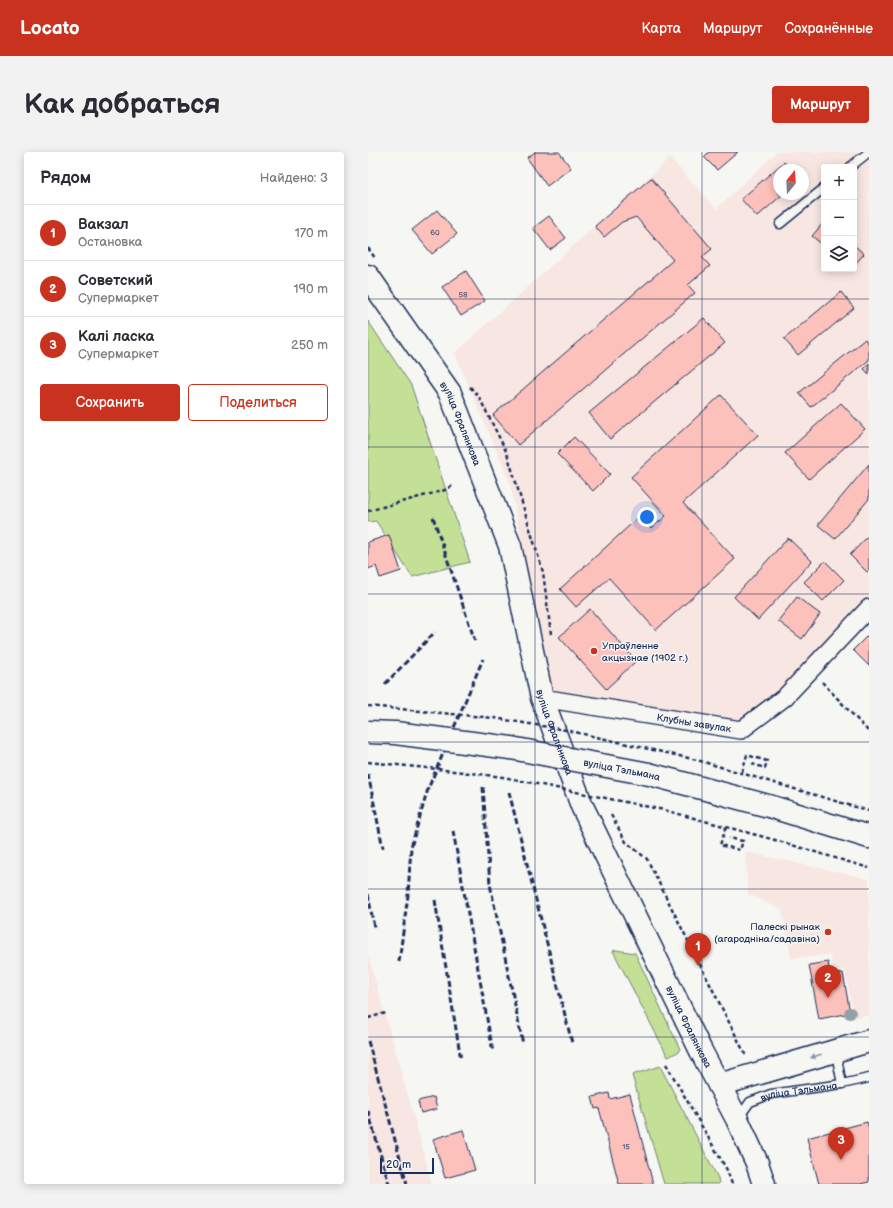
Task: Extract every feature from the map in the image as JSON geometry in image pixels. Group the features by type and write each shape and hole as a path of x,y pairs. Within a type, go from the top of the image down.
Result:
{"street":[{"name":"вуліца Фралянкова","path":"372,268 450,393 510,546 551,699 582,806 737,1119 757,1164 764,1184"},
{"name":"Клубны завулак","path":"551,699 741,730 785,697 869,608"},
{"name":"вуліца Тэльмана","path":"368,732 395,733 511,748 649,774 772,807 869,837"},
{"path":"719,1085 861,1043"}],"lane":[{"path":"854,164 869,152"},
{"path":"780,224 821,190"},
{"path":"842,1084 838,1064 840,1055 861,1043"},
{"name":"вуліца Тэльмана","path":"737,1119 750,1102 771,1094 842,1084 869,1078"}],"path":[{"path":"368,248 372,268"},
{"path":"467,385 478,395 507,453 543,572 552,642"},
{"path":"368,511 445,490 454,485"},
{"path":"810,670 869,732"},
{"path":"551,699 563,712 572,733"},
{"path":"742,772 747,755 767,761 765,768 752,764"},
{"path":"368,762 503,777 664,810 726,826 869,868"},
{"path":"599,790 605,804"},
{"path":"608,812 626,842 647,859 745,1054"},
{"path":"726,826 720,845 740,850 743,841 729,838"},
{"path":"368,1018 386,1013"},
{"path":"666,1064 727,1170 731,1183"}],"shaded area":[{"path":"777,152 869,152 869,604 808,664 753,713 730,721 551,695 510,483 455,353 670,158 716,209"},
{"name":"Палескі рынак (агародніна/садавіна)","path":"745,852 869,879 869,1015 854,1018 845,969 833,971 830,955 791,958 782,910 748,894"},
{"path":"368,955 409,1099 432,1184 368,1184"}],"green space":[{"path":"368,321 411,385 470,562 412,577 376,521 368,522"},
{"path":"616,950 635,953 680,1049 678,1052 668,1057 613,951"},
{"path":"660,1066 718,1178 719,1184 664,1184 632,1075"}],"building":[{"path":"535,152 559,152 571,168 547,186 527,158"},
{"path":"709,152 738,152 717,170 704,157"},
{"path":"773,171 773,200 776,200 757,217 741,199"},
{"path":"651,178 712,249 702,257 710,266 688,285 695,293 518,445 493,415 673,260 636,217 622,222 604,237 595,226"},
{"path":"437,210 457,234 432,254 412,230"},
{"path":"549,216 566,238 550,250 533,228"},
{"path":"821,226 821,244 812,236"},
{"path":"857,248 864,254 857,262"},
{"path":"466,271 485,301 461,316 442,287"},
{"path":"841,292 854,308 798,355 784,339"},
{"path":"704,318 725,343 610,439 589,413"},
{"path":"865,339 869,344 869,360 811,407 799,393"},
{"path":"869,363 869,374 864,369"},
{"path":"721,395 758,435 683,503 735,559 656,630 609,578 576,607 560,589 641,515 652,528 666,516 631,477"},
{"path":"841,403 865,429 809,479 785,453"},
{"path":"574,437 610,474 593,491 557,454"},
{"path":"869,464 869,499 835,539 818,525"},
{"path":"389,535 401,571 380,578 376,566 368,569 368,542"},
{"path":"869,535 869,570 867,572 850,555"},
{"path":"788,538 812,561 758,620 734,597"},
{"path":"825,561 844,580 823,601 804,582"},
{"path":"797,597 820,614 802,639 778,621"},
{"path":"590,609 636,661 606,689 559,637"},
{"path":"869,634 869,666 853,650"},
{"path":"828,962 830,975 843,973 850,1013 819,1019 809,965"},
{"path":"609,1093 610,1099 630,1094 653,1184 619,1184 599,1108 595,1109 592,1097"},
{"path":"434,1097 437,1109 421,1113 418,1101"},
{"path":"867,1122 869,1129 869,1182 860,1184 819,1184 807,1138"},
{"path":"463,1130 475,1170 445,1178 433,1139"}],"railway":[{"path":"433,517 475,641"},
{"path":"385,684 435,632"},
{"path":"399,962 408,895 411,847 428,789 483,659"},
{"path":"368,774 383,848"},
{"path":"483,787 490,884 523,1044"},
{"path":"509,792 572,1043"},
{"path":"453,831 493,1052"},
{"path":"368,894 374,927"},
{"path":"435,900 461,1060"},
{"path":"368,1041 407,1184"},
{"path":"368,1111 389,1184"}],"place":[{"name":"Упраўленне акцызнае (1902 г.)","path":"594,651"},
{"name":"Палескі рынак (агародніна/садавіна)","path":"828,932"},
{"name":"Вакзал","path":"698,966"},
{"name":"Советский","path":"828,998"},
{"name":"Калі ласка","path":"841,1160"}]}
